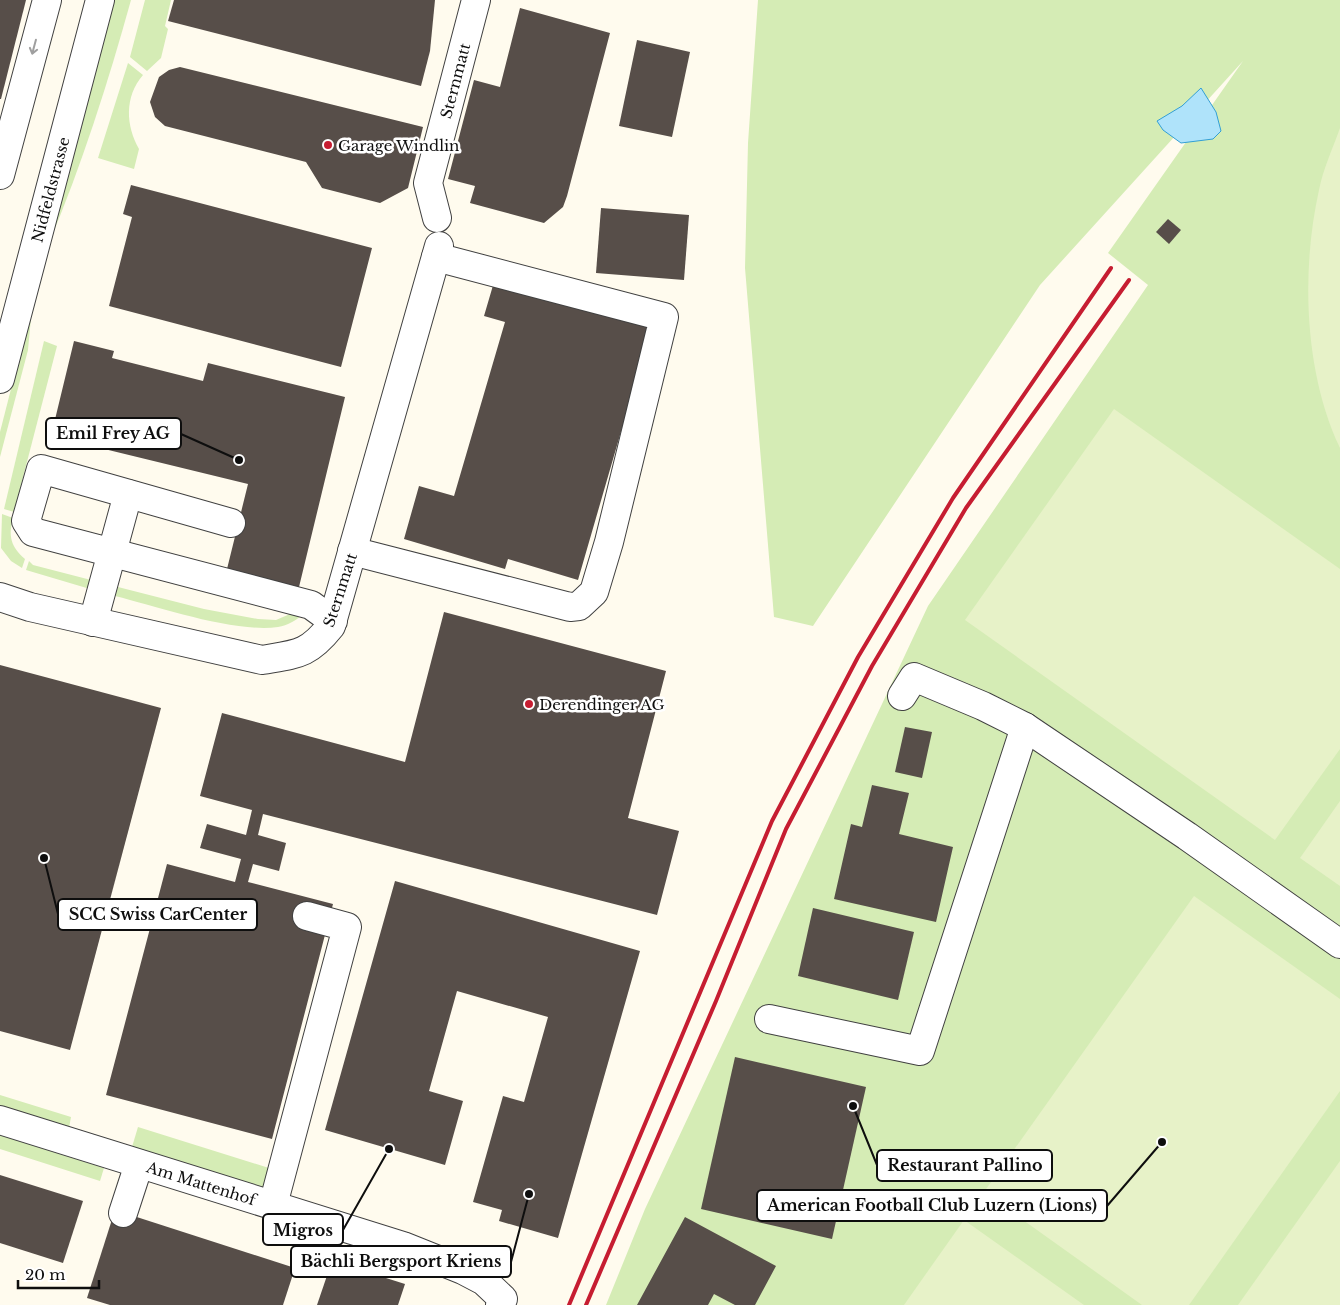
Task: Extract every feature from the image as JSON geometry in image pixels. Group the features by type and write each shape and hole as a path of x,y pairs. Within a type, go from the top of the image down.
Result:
{"street":[{"path":"0,175 4,148 46,0"},
{"name":"Nidfeldstrasse","path":"0,379 100,0"},
{"name":"Sternmatt","path":"437,218 428,183 476,0"},
{"name":"Sternmatt","path":"0,597 30,607 262,660 301,653 318,644 332,622 352,551 437,252 664,317 609,542 594,592 579,606 570,607 352,551"},
{"path":"231,523 41,469 26,521 33,532 310,605 332,622"},
{"path":"93,622 128,494"},
{"path":"902,696 914,677 984,706 1025,727 1187,836 1340,944"},
{"path":"769,1019 920,1051 1025,727"},
{"path":"273,1205 347,928 307,916"},
{"name":"Am Mattenhof","path":"0,1120 403,1246 463,1270 484,1281 503,1299 500,1305"},
{"path":"122,1212 138,1164"}],"green space":[{"path":"113,0 131,0 94,123 49,243"},
{"path":"145,0 171,0 165,26 168,29 161,58 147,71 130,57"},
{"path":"758,0 1340,0 1340,1305 606,1305 645,1209 928,606 1148,285 1108,253 1243,61 1040,285 813,626 774,617 745,268 748,143"},
{"path":"128,63 143,75 133,93 129,112 131,131 139,149 134,169 98,158"},
{"path":"1340,128 1340,448 1328,418 1319,387 1309,321 1308,287 1313,221 1319,190"},
{"path":"32,307 28,350 0,457 0,432"},
{"path":"44,341 57,346 14,512 4,509"},
{"path":"1114,409 1340,569 1340,749 1275,840 965,620"},
{"path":"2,514 13,518 11,536 14,546 25,559 22,568 11,561 1,548"},
{"path":"29,561 33,565 91,580 90,589 26,570"},
{"path":"118,587 204,609 258,619 276,620 297,611 302,615 278,627 260,628 219,623 115,596"},
{"path":"1340,801 1340,886 1300,858"},
{"path":"1194,896 1340,999 1340,1091 1189,1305 1142,1305 984,1192"},
{"path":"0,1095 71,1117 69,1128 0,1107"},
{"path":"138,1127 269,1168 263,1188 132,1147"},
{"path":"0,1135 104,1168 100,1181 0,1149"},
{"path":"1340,1161 1340,1305 1238,1305"},
{"path":"964,1220 1084,1305 904,1305"}],"water":[{"path":"1201,88 1216,112 1221,131 1213,139 1181,143 1163,130 1157,121 1182,106"}],"building":[{"path":"0,0 26,0 1,99 0,99"},
{"path":"174,0 435,0 430,51 421,86 168,21"},
{"path":"520,8 610,33 567,196 563,207 544,223 470,203 475,186 448,179 474,80 500,87"},
{"path":"637,40 690,52 672,137 619,126"},
{"name":"Garage Windlin","path":"180,67 423,127 408,188 380,203 322,188 306,162 165,126 155,117 150,102 159,77 169,70"},
{"path":"131,185 372,248 341,367 109,306 132,217 123,214"},
{"path":"601,208 689,215 684,280 596,273"},
{"path":"1168,219 1181,230 1169,244 1156,232"},
{"path":"494,282 651,328 578,580 508,559 505,569 404,539 419,486 454,496 505,322 484,316"},
{"path":"74,341 114,351 112,358 203,381 208,363 345,397 299,587 227,569 248,484 51,436"},
{"path":"444,612 666,671 628,818 679,831 657,915 263,814 258,835 286,843 279,871 253,864 248,882 333,904 272,1139 106,1095 167,864 235,882 241,859 200,848 207,824 246,835 252,810 200,796 222,713 405,762"},
{"path":"0,665 161,708 70,1050 0,1031"},
{"path":"905,727 932,732 922,778 895,772"},
{"path":"872,785 909,793 899,834 953,847 936,922 834,899 851,824 862,827"},
{"path":"395,881 640,951 558,1238 499,1221 502,1210 473,1202 503,1096 524,1102 548,1017 457,991 429,1091 463,1101 445,1165 325,1130"},
{"path":"813,908 914,932 898,1000 798,976"},
{"path":"735,1057 866,1087 832,1239 701,1209"},
{"path":"0,1175 83,1201 63,1263 0,1243"},
{"path":"115,1210 295,1268 283,1305 110,1305 87,1298"},
{"path":"685,1217 776,1266 755,1305 735,1305 714,1294 708,1305 637,1305"},
{"path":"332,1261 405,1284 398,1305 317,1305"}],"railway":[{"path":"569,1305 772,821 858,657 953,498 1111,268"},
{"path":"586,1305 716,1001 786,829 872,666 966,508 1129,280"}],"place":[{"name":"Garage Windlin","path":"328,145"},
{"name":"Emil Frey AG","path":"239,460"},
{"name":"Derendinger AG","path":"529,704"},
{"name":"SCC Swiss CarCenter","path":"44,858"},
{"name":"Restaurant Pallino","path":"853,1106"},
{"name":"American Football Club Luzern (Lions)","path":"1162,1142"},
{"name":"Migros","path":"389,1149"},
{"name":"Bächli Bergsport Kriens","path":"529,1194"}]}
